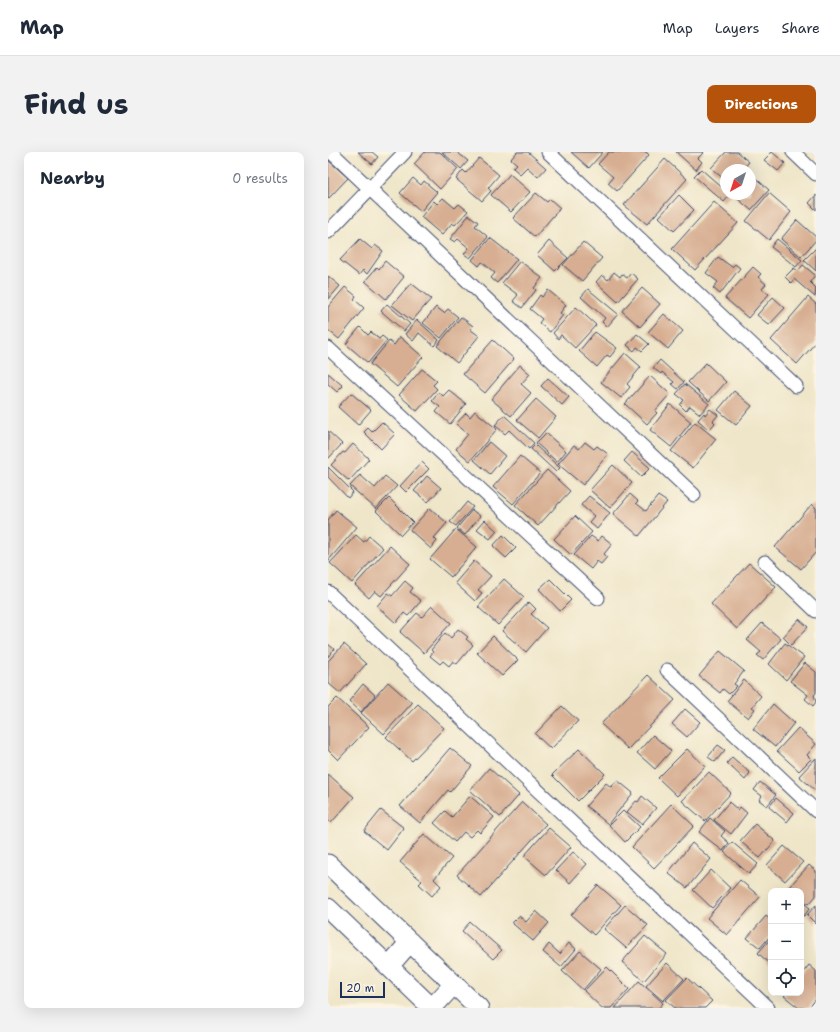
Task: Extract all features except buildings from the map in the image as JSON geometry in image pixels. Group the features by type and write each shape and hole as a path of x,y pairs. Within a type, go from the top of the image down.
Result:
{"main road":[{"path":"328,864 479,1008"},
{"path":"328,908 432,1008 454,984"},
{"path":"389,966 410,942"}],"street":[{"path":"330,152 694,495"},
{"path":"328,232 405,152"},
{"path":"548,152 796,386"},
{"path":"792,152 816,174"},
{"path":"328,348 598,598"},
{"path":"765,562 816,611"},
{"path":"328,592 768,1008"},
{"path":"668,670 816,811"}]}
